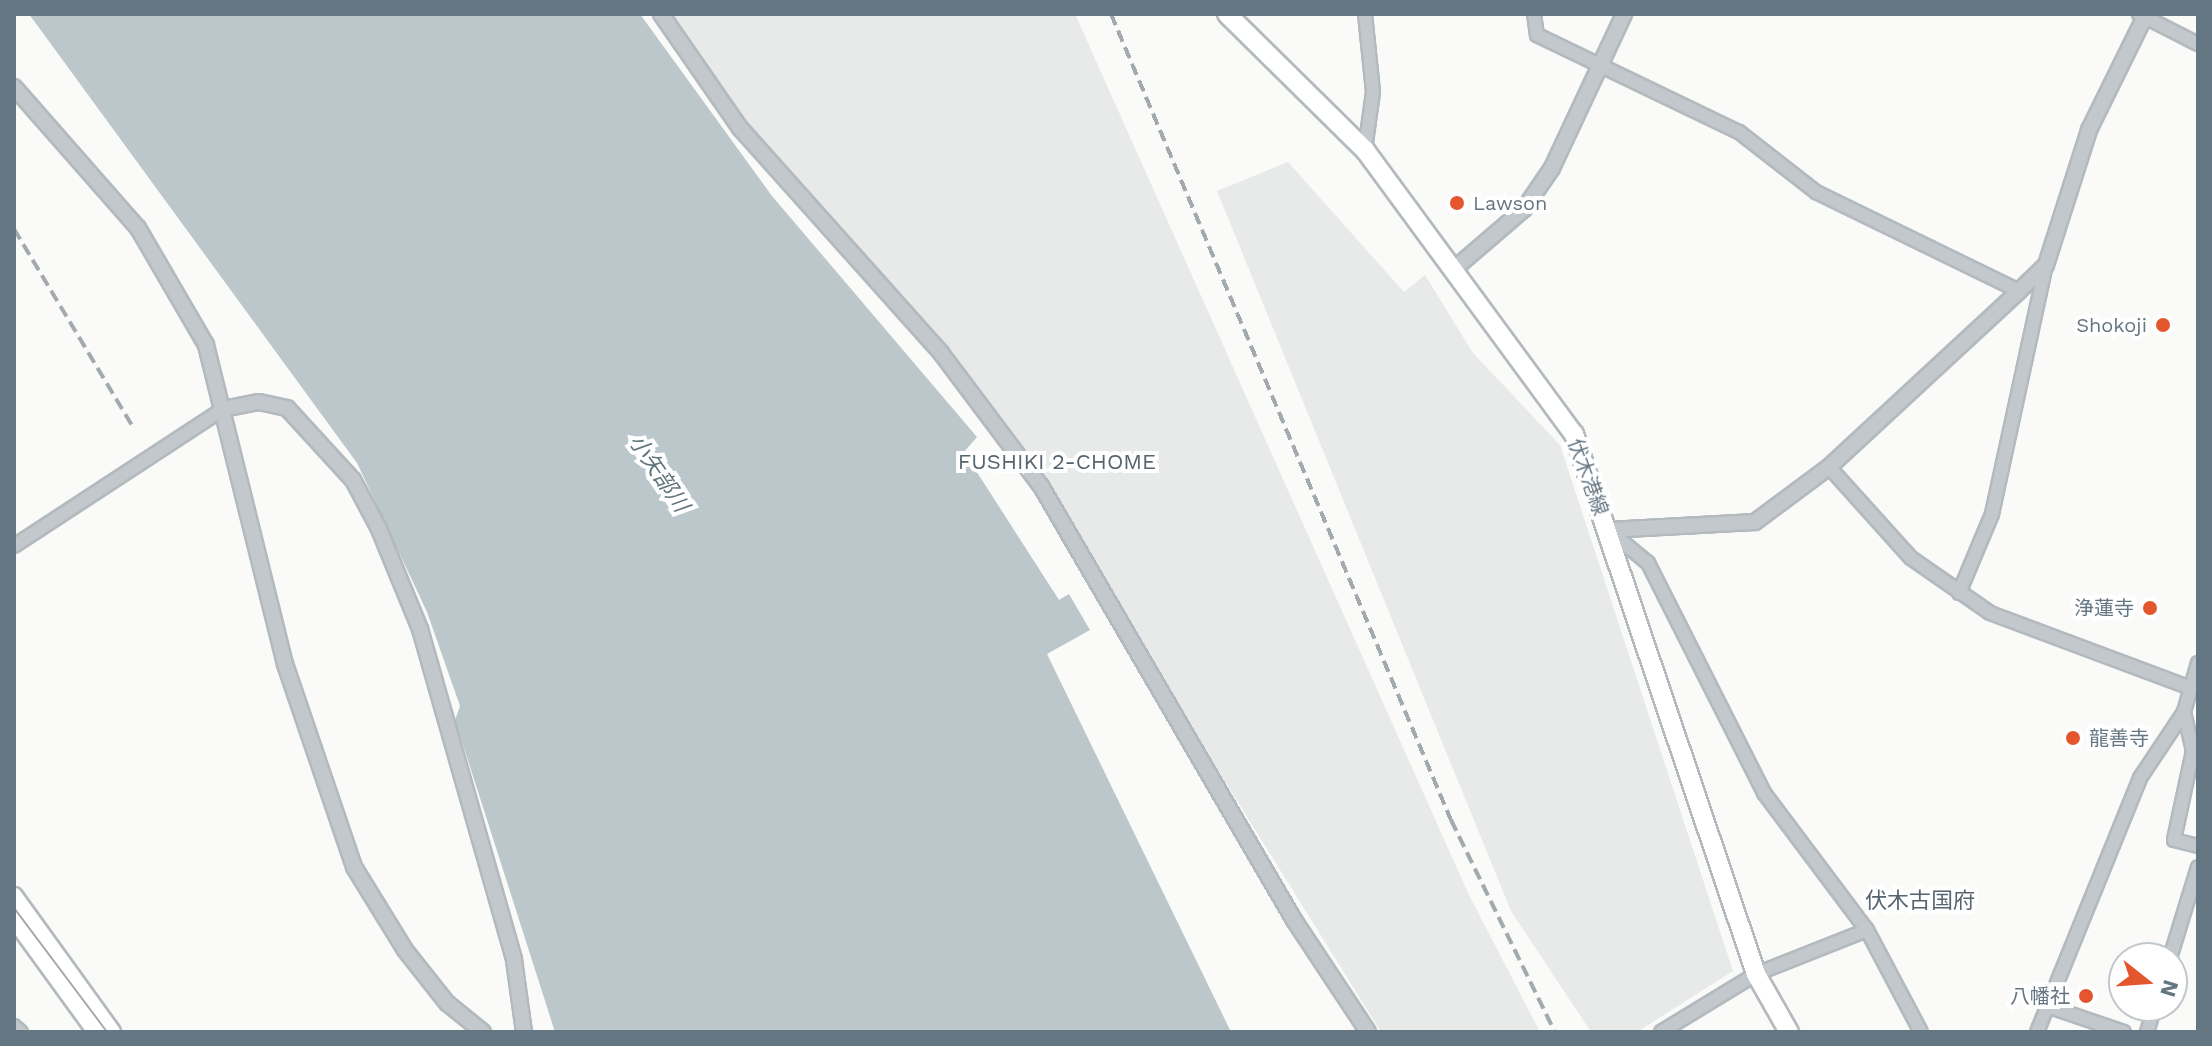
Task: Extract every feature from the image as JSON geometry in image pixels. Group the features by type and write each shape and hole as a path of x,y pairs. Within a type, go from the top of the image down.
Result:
{"main road":[{"name":"伏木港線","path":"1227,14 1365,150 1566,422 1608,530 1756,974 1789,1032"},
{"path":"14,896 17,919 96,1032"},
{"path":"17,919 112,1032"}],"street":[{"path":"661,14 740,128 941,353 1041,486 1294,920 1368,1032"},
{"path":"1365,14 1373,92 1365,150"},
{"path":"1534,14 1537,35 1739,132 1816,192 2019,291"},
{"path":"1453,270 1524,209 1624,14"},
{"path":"1959,593 1992,514 2046,265 2089,130 2143,15 2198,44"},
{"path":"14,87 138,228 206,345 281,651 354,867 405,950 447,1003 483,1032"},
{"path":"1608,530 1755,522 1829,467 2046,265"},
{"path":"14,546 223,409 259,402 287,408 353,480 379,529 420,629 514,960 524,1032"},
{"path":"1829,467 1868,517 1959,593 1990,613 2191,688"},
{"path":"1608,530 1648,563 1764,793 1867,930 1921,1032"},
{"path":"2037,1032 2140,778 2184,712 2198,663"},
{"path":"2184,712 2198,715"},
{"path":"2184,712 2193,751 2174,840 2198,846"},
{"path":"2175,942 2198,867"},
{"path":"1661,1032 1756,974 1867,930"},
{"path":"2047,1006 2124,1032"},
{"path":"14,1026 21,1032"}],"shaded area":[{"path":"662,14 1075,14 1469,895 1540,1032 1381,1032 1041,486 941,353 740,128"},
{"path":"1288,162 1404,292 1425,275 1473,353 1560,445 1733,971 1637,1032 1591,1032 1511,911 1217,191"}],"water":[{"name":"小矢部川","path":"29,14 640,14 772,196 977,437 964,452 1059,600 1069,594 1090,630 1047,654 1231,1032 555,1032 455,720 460,706 427,612 357,463"}],"tram line":[{"path":"14,908 107,1032"}],"railway":[{"path":"1111,14 1451,820 1555,1032"},
{"path":"14,229 133,427"}],"place":[{"name":"Lawson","path":"1457,203"},
{"name":"Shokoji","path":"2163,325"},
{"name":"浄蓮寺","path":"2150,608"},
{"name":"龍善寺","path":"2073,738"},
{"name":"八幡社","path":"2086,996"}],"district":[{"name":"FUSHIKI 2-CHOME","path":"1057,462"},
{"name":"伏木古国府","path":"1920,901"}]}
